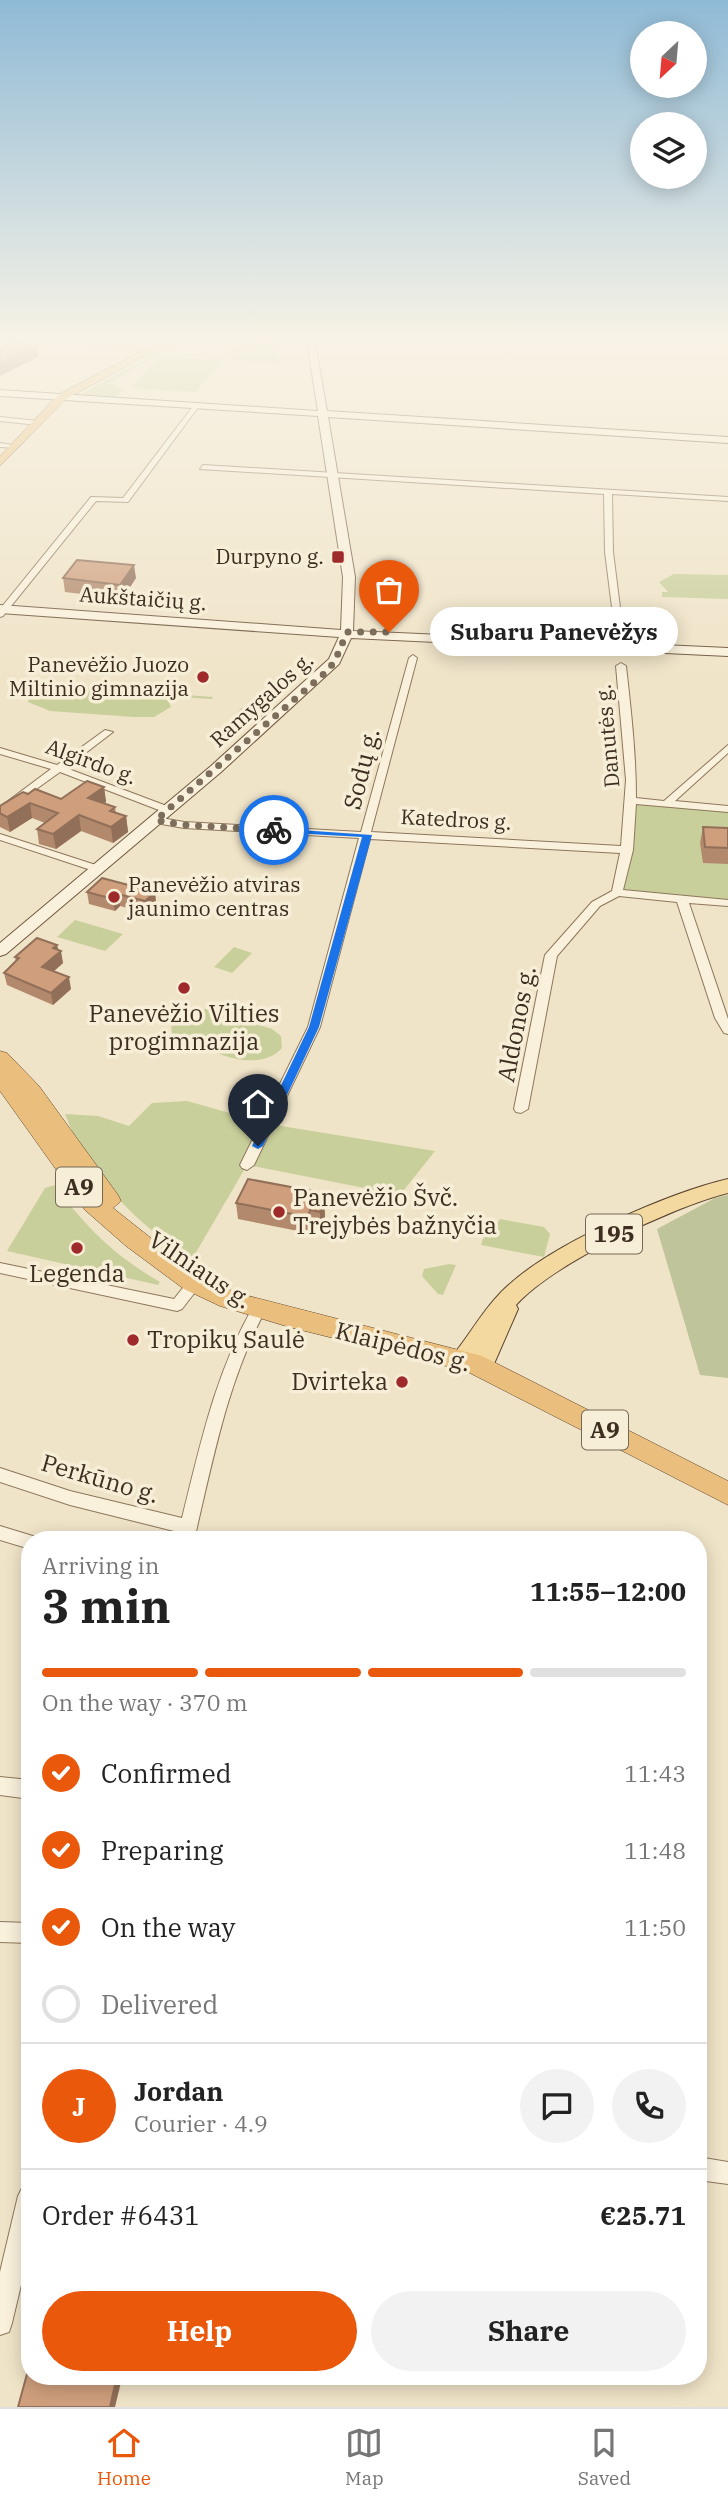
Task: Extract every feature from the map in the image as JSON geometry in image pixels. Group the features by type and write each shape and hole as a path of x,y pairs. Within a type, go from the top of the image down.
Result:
{"highway":[{"name":"Vilniaus g.","path":"0,1058 46,1109 108,1199 197,1279"},
{"name":"Vilniaus g.","path":"0,1076 93,1204 134,1240 229,1300 259,1309"},
{"name":"Klaipėdos g.","path":"259,1309 472,1364 728,1494"}],"main road":[{"name":"Ramygalos g.","path":"0,951 168,810 326,672 335,661 347,632 349,577 331,454"},
{"name":"Aukštaičių g.","path":"1,611 347,632 621,644"},
{"path":"621,644 728,646"},
{"path":"621,644 728,652"},
{"name":"195","path":"472,1364 493,1347 509,1300 531,1279 683,1200 728,1186"}],"street":[{"path":"1,611 94,499 125,500 159,454"},
{"path":"203,467 728,499"},
{"path":"608,492 609,552 621,644"},
{"name":"Sodų g.","path":"247,1165 314,1027 413,658"},
{"name":"Danutės g.","path":"617,894 628,850 634,801 628,713 621,667"},
{"path":"0,812 108,732"},
{"path":"666,804 728,748"},
{"name":"Algirdo g.","path":"0,751 61,769 168,810"},
{"path":"634,801 728,809"},
{"name":"Katedros g.","path":"156,820 184,825 628,850"},
{"path":"0,837 98,869"},
{"path":"617,894 728,903"},
{"name":"Aldonos g.","path":"521,1108 551,955 596,904 617,894"},
{"path":"682,899 721,1018 728,1030"},
{"path":"0,1268 177,1305 197,1279"},
{"path":"186,1531 218,1401 246,1330 259,1309"},
{"name":"Perkūno g.","path":"0,1475 179,1531"},
{"path":"0,1533 21,1539"},
{"path":"0,1786 21,1789"},
{"path":"0,1932 21,1933"},
{"path":"707,2170 728,2173"},
{"path":"0,2323 21,2234"}],"green space":[{"path":"674,574 728,575 728,599 662,597 662,592 668,592 659,582"},
{"path":"34,684 213,697 166,696 171,707 154,717 50,711 28,702 32,691 42,687"},
{"path":"633,801 728,809 728,903 617,893"},
{"path":"75,920 123,934 105,951 57,937"},
{"path":"234,947 252,953 232,973 214,967"},
{"path":"189,1009 206,1009 272,1029 281,1036 282,1048 259,1060 246,1060 218,1054 178,1039 172,1034 171,1023 179,1013"},
{"path":"187,1101 269,1124 435,1151 400,1195 247,1165 191,1261 152,1231 117,1197 87,1158 65,1114 98,1116 129,1126 152,1103"},
{"path":"55,1185 77,1214 102,1240 160,1282 158,1285 7,1251 45,1188"},
{"path":"728,1195 728,1378 700,1375 657,1229 715,1198"},
{"path":"500,1219 544,1227 550,1234 544,1257 481,1245 487,1226"},
{"path":"456,1265 443,1295 438,1294 422,1276 424,1269"}],"building":[{"path":"77,560 134,565 120,585 63,578"},
{"path":"251,702 265,706 254,716 239,712"},
{"path":"87,781 104,787 88,798 115,807 110,811 126,816 111,827 79,815 53,834 37,829 58,813 30,803 7,817 0,813 0,806 23,792 28,794 35,789 61,799"},
{"path":"703,827 728,828 728,848 705,847"},
{"path":"102,878 155,892 145,901 118,894 113,899 87,892"},
{"path":"37,938 57,945 53,948 61,951 42,967 69,977 51,993 4,973 19,958 15,957"},
{"path":"248,1179 318,1192 315,1199 324,1200 320,1212 310,1210 308,1217 236,1203"},
{"path":"24,2385 115,2385 110,2407 18,2407"}],"way so far":[{"path":"274,830 171,824 156,820 326,672 335,661 347,632 389,632"}],"place":[{"name":"Durpyno g.","path":"338,557"},
{"name":"Subaru Panevėžys","path":"389,632"},
{"name":"Panevėžio Juozo Miltinio gimnazija","path":"203,677"},
{"name":"Panevėžio atviras jaunimo centras","path":"114,897"},
{"name":"Panevėžio Vilties progimnazija","path":"184,988"},
{"name":"Panevėžio Švč. Trejybės bažnyčia","path":"279,1212"},
{"name":"Legenda","path":"77,1248"},
{"name":"Tropikų Saulė","path":"133,1340"},
{"name":"Dvirteka","path":"402,1382"}],"route":[{"path":"258,1146 314,1027 367,835 274,830"}]}
